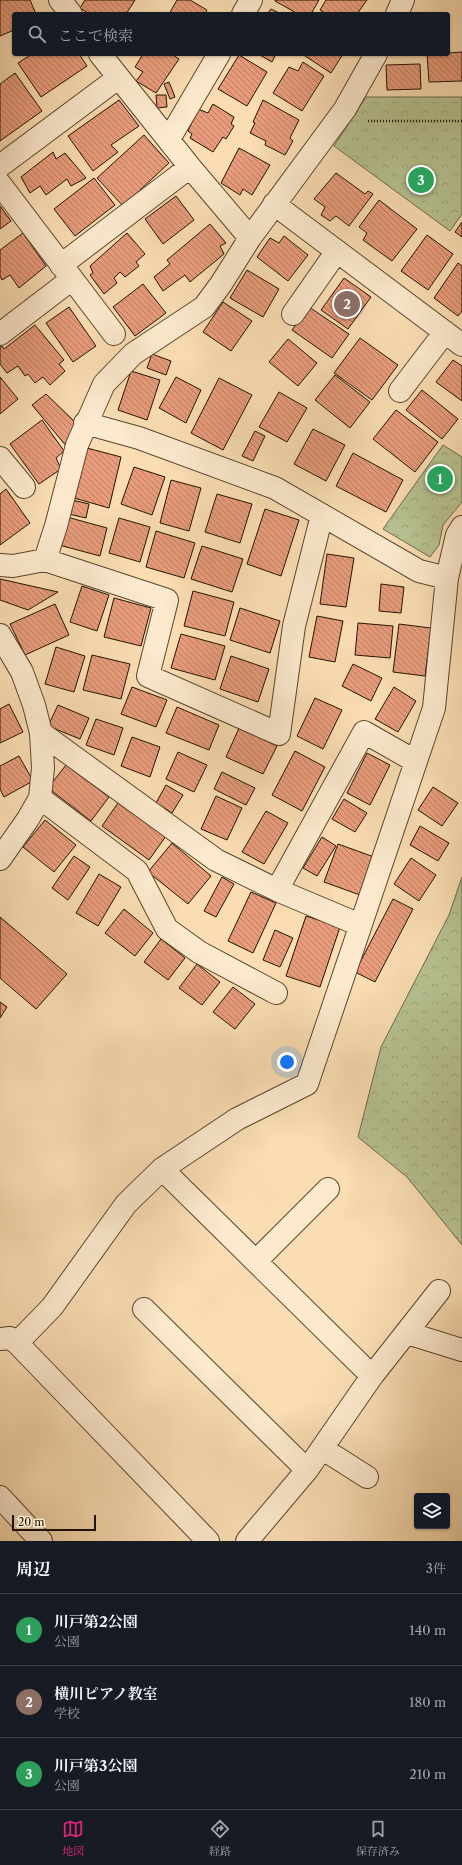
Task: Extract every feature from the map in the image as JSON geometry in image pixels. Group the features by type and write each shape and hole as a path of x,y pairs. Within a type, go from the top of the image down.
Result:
{"street":[{"path":"60,0 69,12"},
{"path":"244,12 251,0"},
{"path":"398,12 403,0"},
{"path":"102,56 190,167 250,238"},
{"path":"169,139 219,56"},
{"path":"45,560 56,526 77,445 85,423 104,384 133,354 204,307 222,284 250,238 274,204 345,109 375,56"},
{"path":"0,166 118,78"},
{"path":"0,334 66,272 190,167"},
{"path":"0,184 114,334"},
{"path":"274,204 462,345"},
{"path":"293,314 337,251"},
{"path":"400,391 445,332"},
{"path":"85,423 139,438 276,488 419,571 447,578"},
{"path":"0,458 24,487"},
{"path":"0,565 14,566 45,560 167,600 148,676 278,734 294,626 322,515"},
{"path":"208,1541 9,1341 52,1307 126,1204 162,1169 237,1119 307,1084 434,708 447,578 457,535 462,527"},
{"path":"0,635 22,672 34,705 41,733 43,768 40,798 28,819 0,859"},
{"path":"277,890 364,732 415,761"},
{"path":"41,733 216,860 277,890 360,925"},
{"path":"40,798 137,871 168,929 199,952 276,993"},
{"path":"162,1169 257,1260 372,1376"},
{"path":"257,1260 328,1189"},
{"path":"247,1541 307,1470 323,1449 372,1376 439,1292"},
{"path":"144,1309 307,1470"},
{"path":"407,1333 462,1350"},
{"path":"323,1449 367,1477"},
{"path":"0,1497 41,1541"}],"path":[{"path":"366,121 462,121"}],"green space":[{"path":"366,97 462,97 462,214 450,231 334,146"},
{"path":"443,445 462,457 462,502 443,525 439,545 430,557 383,529"},
{"path":"462,877 462,1245 407,1177 358,1137 381,1047 449,915"}],"building":[{"path":"0,0 30,0 35,12 12,12 12,31 0,36"},
{"path":"85,0 135,0 127,12 87,12 80,8"},
{"path":"177,0 190,0 207,10 206,12 170,12"},
{"path":"319,0 312,12 294,12 275,1"},
{"path":"326,0 367,0 358,12 323,12 320,10"},
{"path":"271,9 277,12 269,12"},
{"path":"462,52 462,81 429,82 427,56 450,56 450,53"},
{"path":"29,56 80,56 87,66 41,97 18,63"},
{"path":"142,56 174,56 179,59 156,93 136,81 143,72 135,67"},
{"path":"238,56 267,72 247,106 218,89"},
{"path":"262,56 275,56 272,62"},
{"path":"305,56 342,56 331,73"},
{"path":"303,62 324,76 302,111 273,93 289,67 298,71"},
{"path":"420,64 421,89 387,90 386,65"},
{"path":"15,73 42,111 0,141 0,84"},
{"path":"169,82 175,97 170,99 164,84"},
{"path":"156,95 166,95 167,107 157,108"},
{"path":"119,100 139,126 111,145 118,152 93,171 68,136"},
{"path":"263,100 299,120 290,138 293,141 285,155 265,145 266,141 250,133 255,123 253,122"},
{"path":"213,104 234,117 231,124 234,126 226,139 223,137 213,152 190,138 192,134 188,131 198,109 208,113"},
{"path":"144,135 169,163 123,206 97,178"},
{"path":"239,148 270,165 252,195 243,189 240,195 221,183"},
{"path":"53,152 56,159 65,153 86,178 71,186 67,179 46,195 40,186 30,193 21,177"},
{"path":"336,173 365,194 368,191 373,194 349,226 336,216 330,221 321,215 325,207 314,199"},
{"path":"94,178 115,205 75,236 54,209"},
{"path":"176,196 194,220 163,244 145,219"},
{"path":"379,200 417,229 392,261 363,240 367,233 359,227"},
{"path":"0,206 11,221 0,229"},
{"path":"462,222 462,237 455,232"},
{"path":"210,224 226,243 220,246 224,254 190,282 185,275 163,291 154,277 170,264 167,260"},
{"path":"23,233 46,266 19,288 10,275 2,280 0,276 0,250"},
{"path":"127,233 145,254 136,262 139,266 125,277 120,272 114,278 117,283 104,294 90,275 93,273 90,266"},
{"path":"427,235 453,254 428,290 401,271"},
{"path":"284,236 308,255 288,281 257,257 270,238 279,243"},
{"path":"458,263 462,266 462,311 458,316 434,298"},
{"path":"247,270 279,289 263,317 230,298"},
{"path":"344,278 371,297 348,329 321,310"},
{"path":"143,284 166,313 135,336 113,307"},
{"path":"223,302 252,321 231,351 203,332"},
{"path":"69,307 96,346 73,362 46,323"},
{"path":"309,307 349,334 332,358 292,330"},
{"path":"35,325 64,360 59,364 65,371 50,385 43,377 35,383 28,374 25,376 18,366 7,373 0,364 0,347 2,346 4,349"},
{"path":"360,338 398,365 372,400 334,373"},
{"path":"288,339 317,363 298,386 269,362"},
{"path":"152,354 171,361 166,375 147,368"},
{"path":"453,360 462,366 462,401 436,382"},
{"path":"131,371 160,380 147,420 118,410"},
{"path":"335,375 370,402 350,428 315,400"},
{"path":"0,377 18,399 0,414"},
{"path":"176,377 201,390 186,423 159,408"},
{"path":"219,378 252,395 223,450 191,433"},
{"path":"422,390 458,419 442,439 406,410"},
{"path":"279,392 307,408 287,442 259,427"},
{"path":"46,394 76,423 67,447 32,405"},
{"path":"396,410 438,442 415,472 373,439"},
{"path":"42,420 64,451 56,458 61,469 39,484 10,444"},
{"path":"313,429 345,445 326,481 294,464"},
{"path":"255,431 265,436 253,461 242,456"},
{"path":"87,448 121,457 109,508 74,498"},
{"path":"353,453 403,480 386,512 336,486"},
{"path":"134,467 165,477 152,515 121,504"},
{"path":"171,480 201,488 189,531 160,523"},
{"path":"6,489 30,523 0,545 0,494"},
{"path":"217,494 252,504 240,543 205,532"},
{"path":"68,499 89,504 86,518 64,513"},
{"path":"265,509 299,520 281,576 247,564"},
{"path":"67,517 107,528 100,556 59,545"},
{"path":"119,518 150,527 140,562 109,553"},
{"path":"156,531 195,543 184,578 146,567"},
{"path":"202,546 243,559 232,592 191,579"},
{"path":"327,554 354,558 346,607 320,604"},
{"path":"0,579 58,592 28,610 0,600"},
{"path":"381,584 404,587 401,613 379,611"},
{"path":"82,586 109,595 97,631 70,622"},
{"path":"193,591 234,602 225,636 184,626"},
{"path":"114,598 151,608 141,646 104,637"},
{"path":"55,604 69,635 25,655 10,624"},
{"path":"240,608 280,621 270,653 230,640"},
{"path":"317,616 343,621 335,662 309,657"},
{"path":"358,623 393,626 390,658 355,655"},
{"path":"399,624 431,628 425,676 393,672"},
{"path":"181,634 225,646 215,680 171,668"},
{"path":"56,647 85,656 74,692 45,684"},
{"path":"92,655 130,664 121,699 83,690"},
{"path":"231,656 269,669 258,702 220,689"},
{"path":"353,664 382,678 371,701 342,686"},
{"path":"132,687 167,700 156,727 121,714"},
{"path":"394,687 416,701 398,732 375,719"},
{"path":"315,698 342,710 323,749 297,736"},
{"path":"9,704 23,732 0,743 0,709"},
{"path":"58,705 89,718 80,739 48,726"},
{"path":"177,707 219,725 209,750 166,733"},
{"path":"96,719 123,728 114,755 86,745"},
{"path":"239,728 277,746 263,774 226,757"},
{"path":"132,737 160,747 150,777 121,766"},
{"path":"295,751 325,767 302,811 272,795"},
{"path":"178,752 207,765 194,792 166,779"},
{"path":"367,753 390,765 370,805 347,793"},
{"path":"19,756 33,781 4,797 0,789 0,766"},
{"path":"66,765 109,797 91,821 48,788"},
{"path":"222,772 255,788 246,805 214,789"},
{"path":"166,785 183,795 172,813 156,803"},
{"path":"433,787 458,803 442,826 418,810"},
{"path":"216,796 242,808 227,840 201,829"},
{"path":"344,799 367,813 355,832 332,819"},
{"path":"118,803 166,836 149,860 102,826"},
{"path":"266,811 288,823 264,864 242,852"},
{"path":"45,820 76,845 54,872 23,847"},
{"path":"420,826 449,843 438,861 410,845"},
{"path":"322,837 336,846 317,876 303,868"},
{"path":"172,843 211,876 188,904 148,872"},
{"path":"338,844 374,857 360,895 324,882"},
{"path":"74,856 90,867 68,900 52,888"},
{"path":"411,858 436,875 419,901 394,884"},
{"path":"99,874 121,887 98,926 76,913"},
{"path":"222,877 234,884 216,917 204,911"},
{"path":"251,892 276,903 253,953 228,941"},
{"path":"393,899 413,909 375,982 355,972"},
{"path":"124,909 153,933 135,956 105,933"},
{"path":"306,916 340,927 320,987 286,976"},
{"path":"0,917 67,974 36,1009 0,978"},
{"path":"275,930 293,938 280,967 263,960"},
{"path":"161,939 185,958 168,980 144,962"},
{"path":"197,964 220,982 202,1005 179,988"},
{"path":"233,987 255,1004 235,1029 213,1012"},
{"path":"0,1002 7,1007 0,1018"}],"place":[{"name":"川戸第3公園","path":"421,180"},
{"name":"横川ピアノ教室","path":"347,304"},
{"name":"川戸第2公園","path":"440,479"}]}
